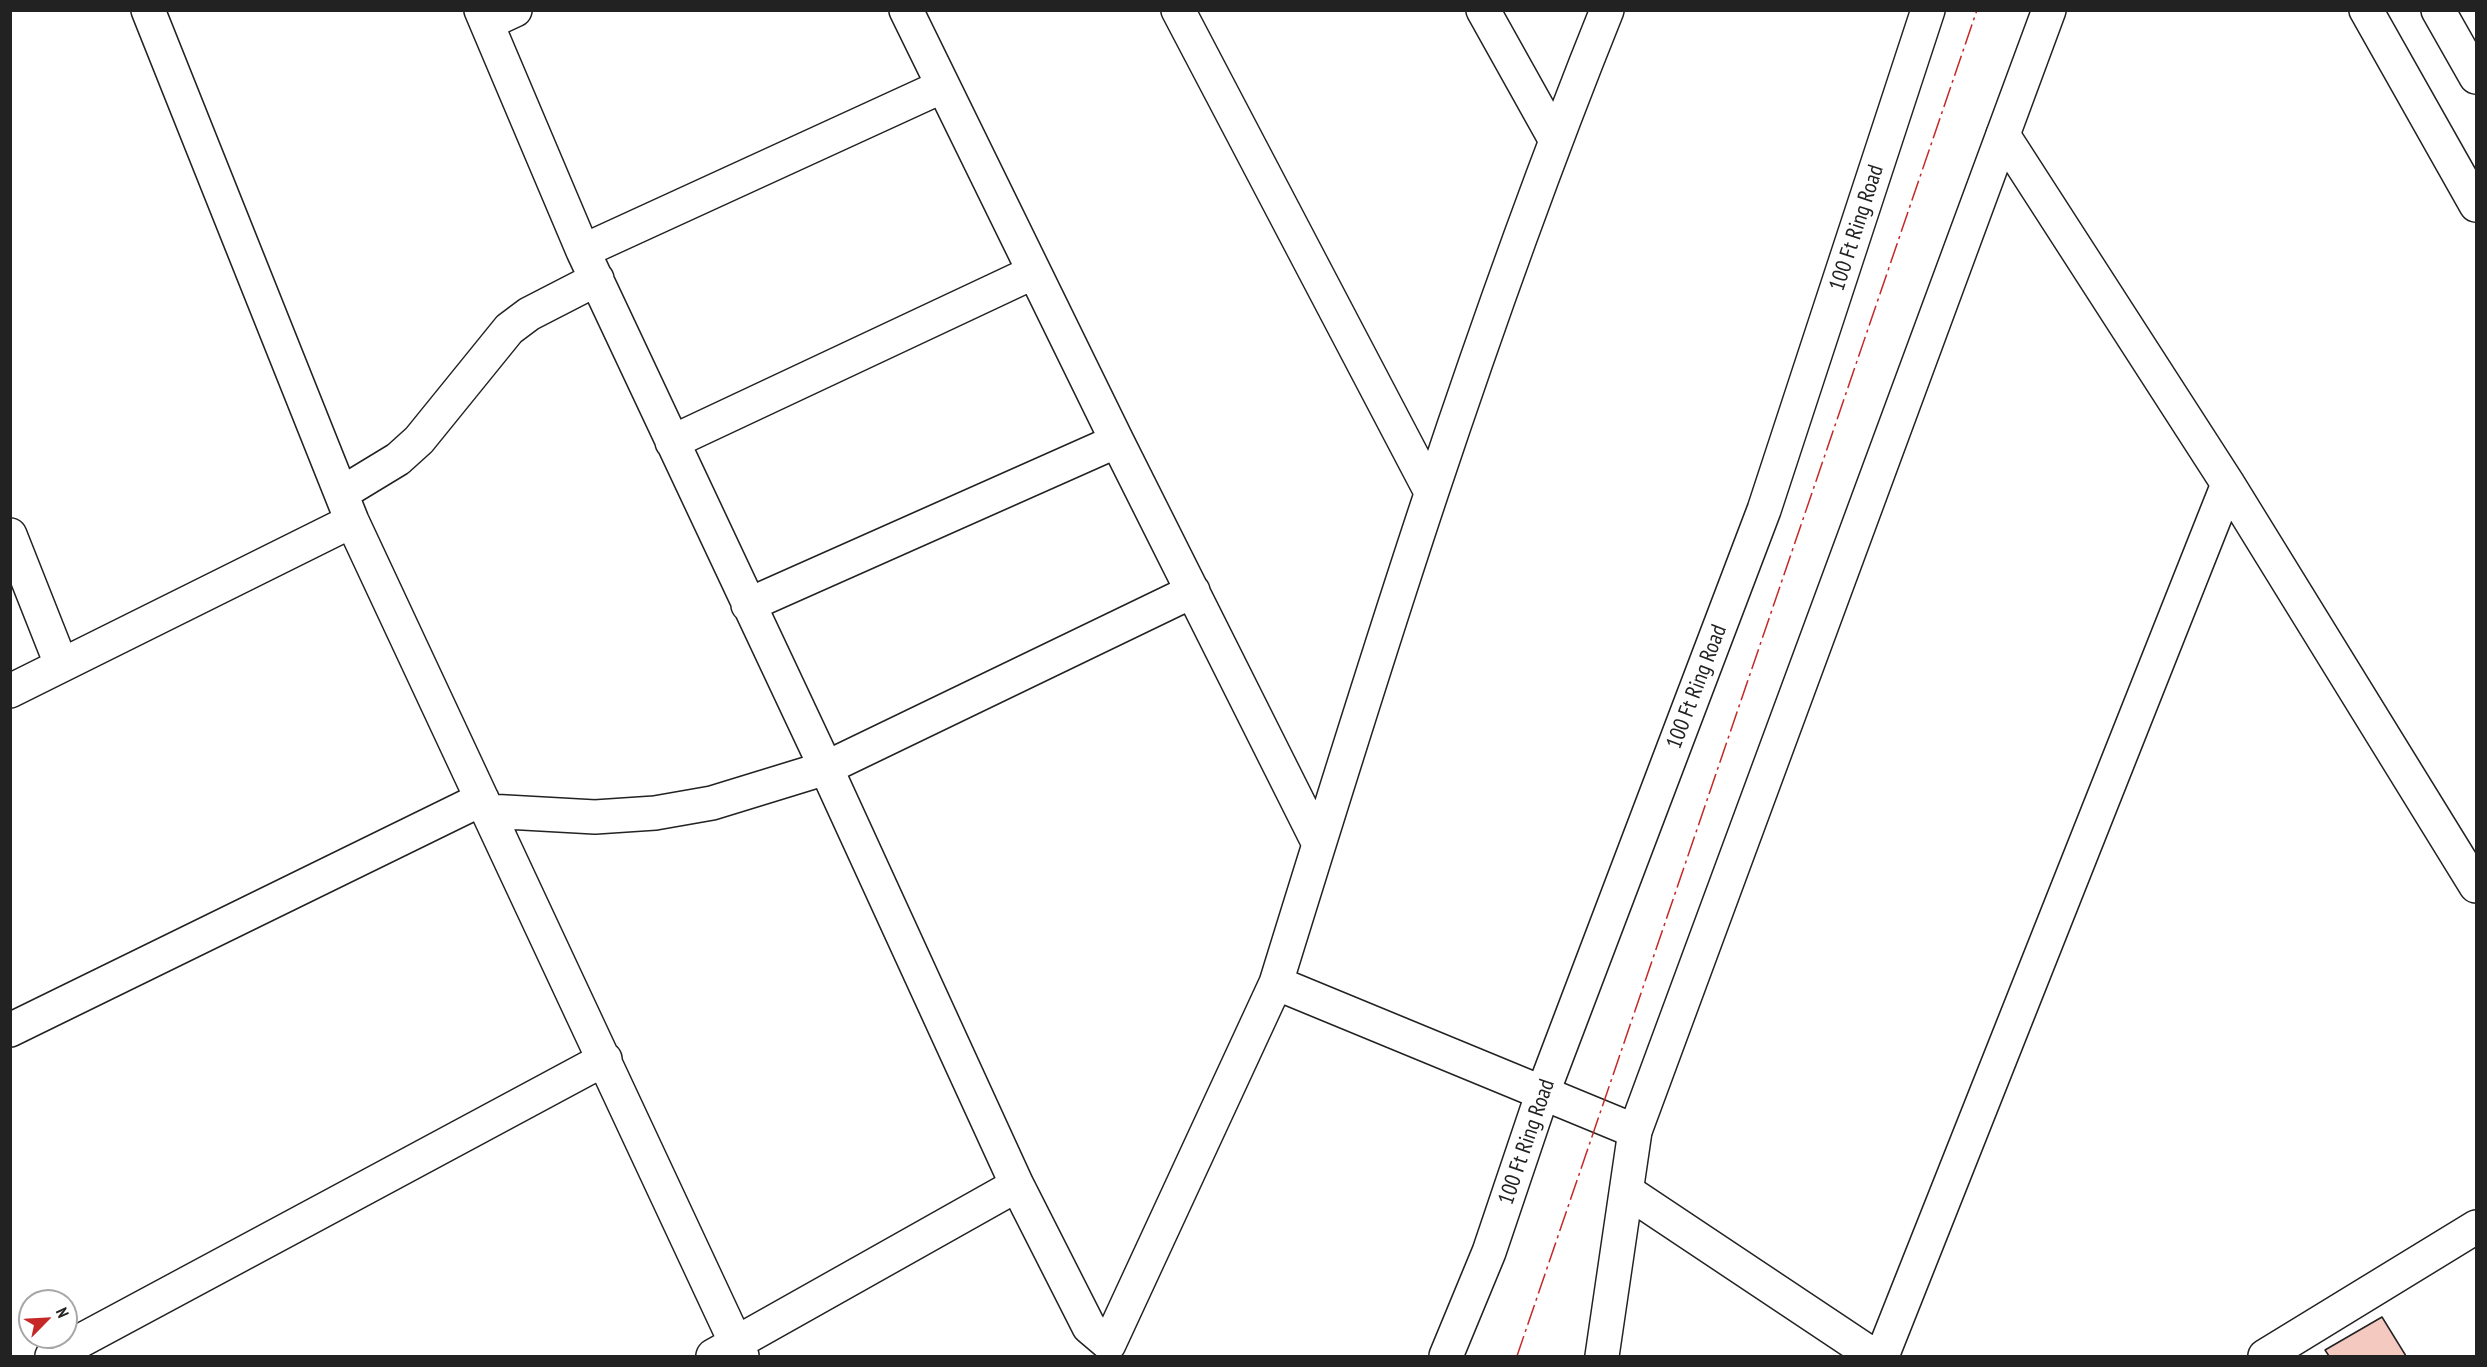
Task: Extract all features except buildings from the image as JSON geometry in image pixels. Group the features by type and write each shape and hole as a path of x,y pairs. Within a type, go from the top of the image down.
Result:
{"street":[{"path":"148,10 347,507 605,1059 730,1352 1017,1185"},
{"path":"906,10 1117,441 1319,844"},
{"path":"1178,10 1431,492"},
{"path":"1483,10 1555,139"},
{"path":"494,15 590,265 826,768 1017,1185 1089,1327 1106,1350 1276,982 1431,492 1555,139 1607,10"},
{"name":"100 Ft Ring Road","path":"1446,1356 1490,1252 1543,1092 1764,510 1928,10"},
{"path":"1602,1356 1628,1192 1635,1131 2049,10"},
{"path":"2366,10 2476,205"},
{"path":"2439,10 2476,77"},
{"path":"10,691 347,507 419,440 509,329 590,265 944,86"},
{"path":"2003,135 2228,484 2476,886"},
{"path":"672,442 1034,272"},
{"path":"748,605 1117,441"},
{"path":"1882,1356 2228,484"},
{"path":"10,535 61,664"},
{"path":"10,1030 485,805 548,816 595,817 655,813 712,803 826,768 1193,591"},
{"path":"1276,982 1635,1131"},
{"path":"52,1356 605,1059"},
{"path":"1628,1192 1874,1356"},
{"path":"2265,1356 2476,1227"}],"power":[{"path":"1517,1356 1977,10"}]}
